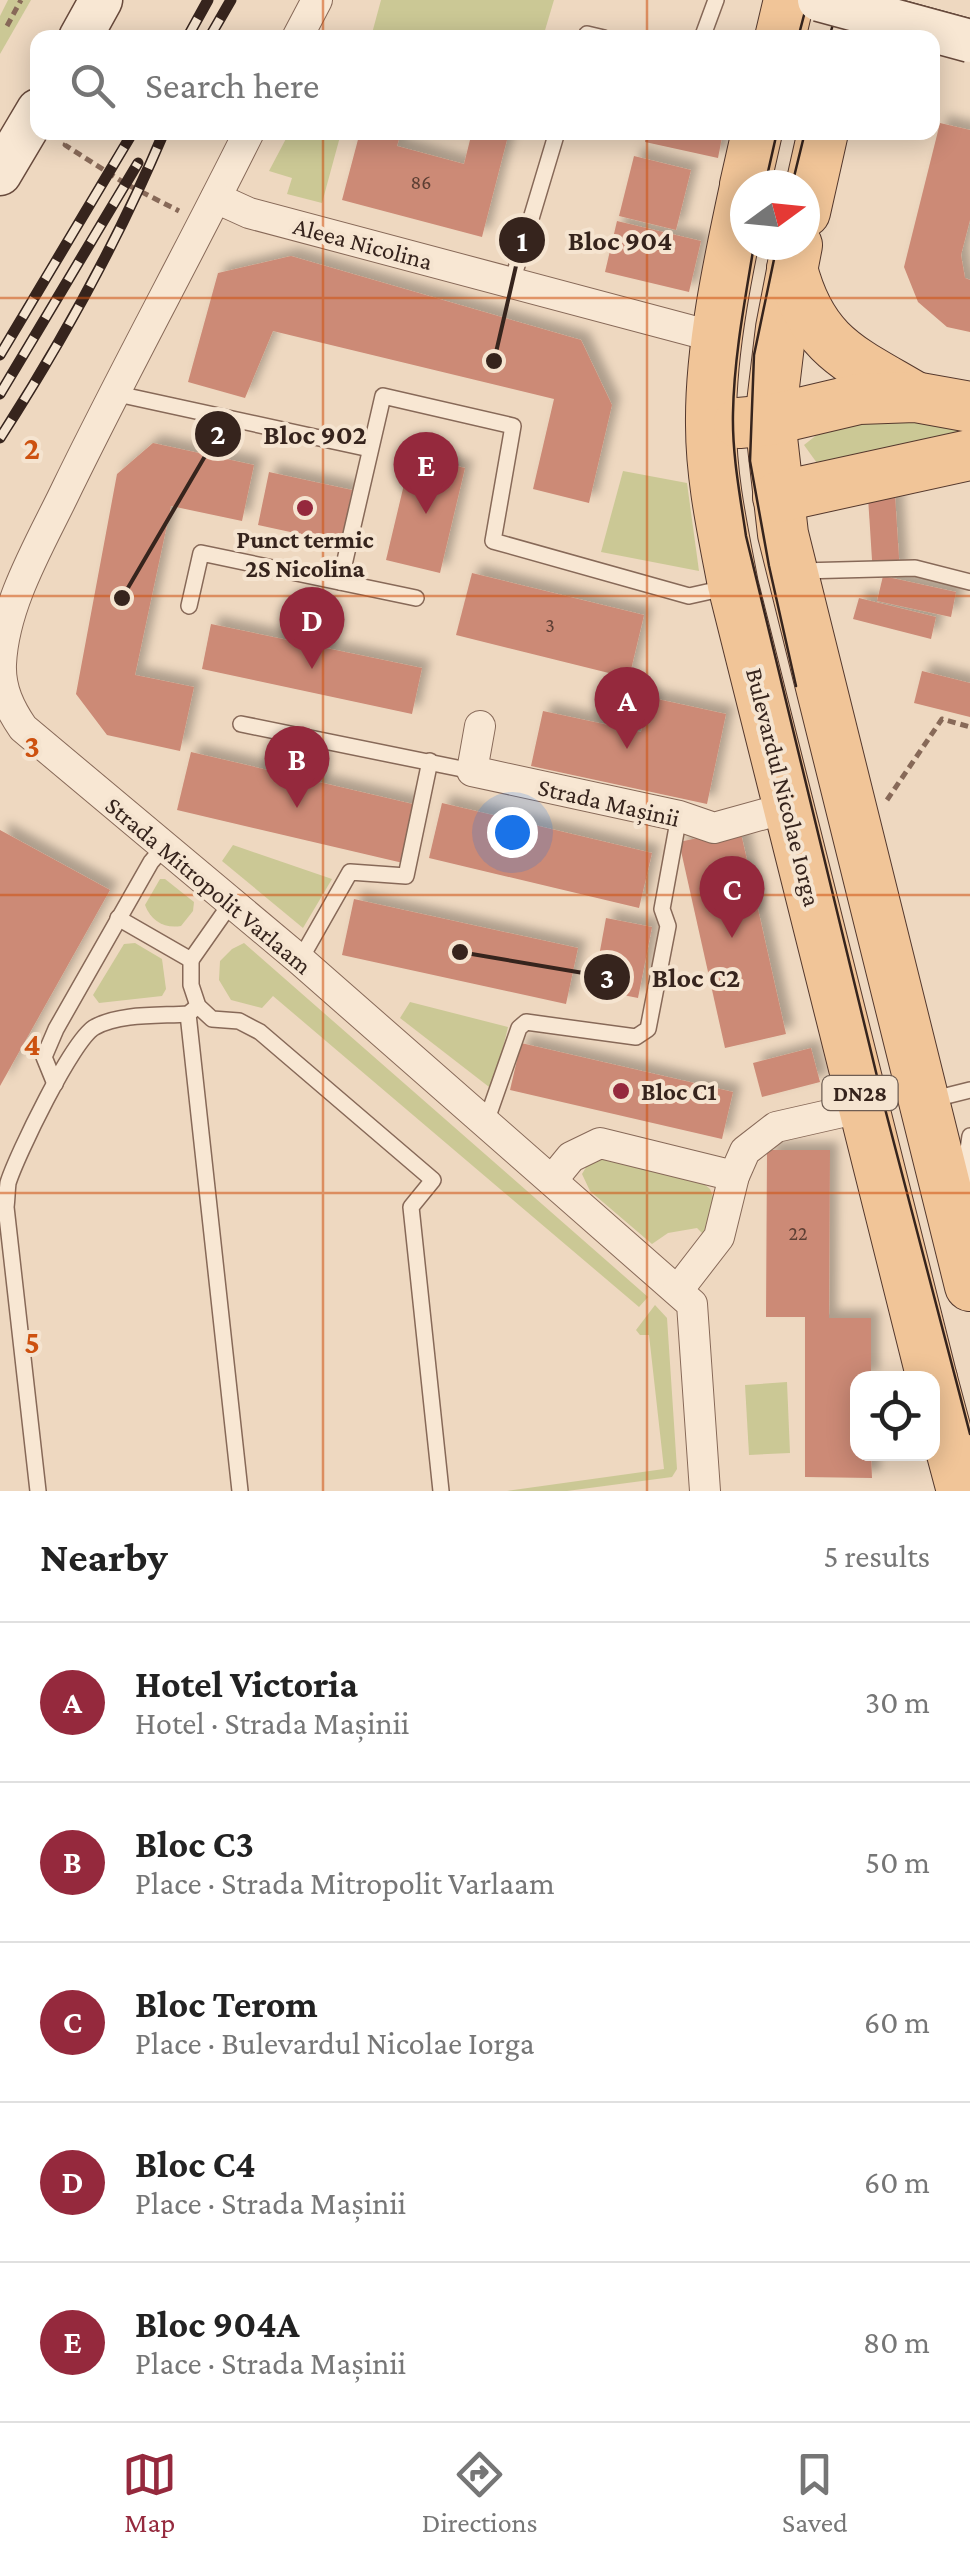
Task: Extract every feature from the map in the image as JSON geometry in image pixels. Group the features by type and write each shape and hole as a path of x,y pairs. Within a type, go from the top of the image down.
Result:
{"main road":[{"path":"84,30 101,0"},
{"path":"782,30 789,0"},
{"path":"819,0 932,30"},
{"path":"848,30 856,0"},
{"path":"940,32 970,40"},
{"path":"0,172 30,123"},
{"name":"Bulevardul Nicolae Iorga","path":"749,170 755,140"},
{"path":"814,170 821,140"},
{"name":"Bulevardul Nicolae Iorga","path":"732,260 718,338 710,424 717,506 733,585 930,1371"},
{"name":"DN28","path":"794,260 770,420 778,498 851,818 958,1093 948,1199 970,1286"},
{"path":"795,260 799,296 814,326 843,354 916,397"},
{"path":"710,424 770,420 860,399 916,397 970,407"},
{"path":"778,498 970,455"},
{"name":"Bulevardul Nicolae Iorga","path":"940,1409 962,1491"}],"street":[{"path":"301,30 317,0"},
{"path":"216,198 245,140"},
{"name":"Aleea Nicolina","path":"216,198 249,213 718,338"},
{"name":"Strada Mitropolit Varlaam","path":"216,198 113,393 33,559 7,626 2,664 4,706 23,728 300,960 692,1304 705,1491"},
{"path":"472,771 480,726"},
{"name":"Strada Mașinii","path":"472,771 678,816 714,828 789,807"},
{"path":"678,1290 719,1237 734,1176 746,1151 776,1127 864,1107"},
{"path":"553,1179 570,1157 600,1143 734,1176"}],"lane":[{"path":"705,30 716,0"},
{"path":"512,282 555,140"},
{"path":"113,393 370,449"},
{"path":"340,582 384,396 513,426 493,541 689,596 733,585"},
{"path":"189,606 201,553 416,598"},
{"path":"792,572 915,568 970,582"},
{"path":"241,724 472,771"},
{"path":"300,960 350,872 406,876 430,762"},
{"path":"486,1122 518,1028 526,1022 636,1037 648,1029 668,926 662,908 678,816"},
{"path":"55,1084 44,1057 56,1029 118,918 164,847"},
{"path":"230,904 191,960 190,985 240,1491"},
{"path":"118,918 191,960"},
{"path":"38,1491 6,1207 8,1184 55,1084 92,1028 114,1021 193,1010 212,1019 239,1021 260,1032 434,1180 411,1206 441,1491"},
{"path":"948,1199 961,1194 970,1136"}],"path":[{"path":"7,26 21,0"},
{"path":"68,140 65,145 126,184 186,215"},
{"path":"851,818 874,812 890,797 942,719 970,728"}],"shaded area":[{"path":"8,0 31,0 0,54 0,16"},
{"path":"381,0 554,0 545,30 373,30"},
{"path":"285,140 339,140 322,203 287,194 292,178 269,171"},
{"path":"863,413 967,429 967,437 822,470 804,445 832,423"},
{"path":"623,471 687,483 699,571 601,552"},
{"path":"233,845 332,879 303,928 222,861"},
{"path":"160,879 194,902 193,911 181,926 159,923 145,905"},
{"path":"135,943 162,959 166,989 162,996 99,1003 93,995 124,944"},
{"path":"244,943 648,1297 639,1307 273,996 262,1008 231,1000 219,980 220,961"},
{"path":"410,1002 508,1027 493,1090 400,1018"},
{"path":"604,1155 697,1178 710,1189 716,1205 705,1236 697,1228 668,1233 652,1244 590,1191 582,1174 588,1164"},
{"path":"655,1305 667,1318 677,1469 672,1477 567,1491 507,1491 664,1469 649,1335 640,1335 636,1330"},
{"path":"787,1382 790,1453 749,1455 745,1385"}],"building":[{"path":"940,123 970,130 970,220 961,255 965,278 970,280 970,332 947,327 918,302 904,267 936,140 940,140"},
{"path":"358,140 399,140 397,146 464,164 470,140 507,140 482,237 342,200"},
{"path":"645,140 721,140 718,158"},
{"path":"634,156 691,170 676,230 619,216"},
{"path":"617,221 701,241 689,292 605,272"},
{"path":"291,256 581,340 612,405 589,503 533,489 554,399 273,331 245,398 188,382 218,273"},
{"path":"153,443 254,465 242,521 171,506 135,675 194,687 180,751 107,735 76,694 117,474"},
{"path":"411,455 465,468 440,573 386,560"},
{"name":"Punct termic 2S Nicolina","path":"269,472 352,490 341,543 258,525"},
{"path":"895,495 900,574 873,575 868,497"},
{"path":"472,573 644,615 629,678 456,635"},
{"path":"883,576 956,592 951,617 877,601"},
{"path":"859,598 936,617 931,639 853,619"},
{"path":"211,624 422,668 412,714 202,669"},
{"path":"922,671 970,683 970,717 914,703"},
{"path":"648,697 726,714 707,804 531,766 543,711 641,732"},
{"path":"191,752 417,805 403,863 177,810"},
{"path":"442,803 652,853 639,908 429,858"},
{"path":"740,829 786,1034 725,1048 679,842"},
{"path":"0,830 110,890 0,1086"},
{"path":"354,899 578,948 566,1004 342,955"},
{"path":"606,918 652,927 638,998 593,989"},
{"name":"Bloc C1","path":"521,1043 733,1092 722,1139 510,1090"},
{"path":"811,1048 820,1082 762,1097 753,1063"},
{"path":"767,1150 830,1150 829,1318 871,1318 871,1371 850,1371 850,1461 871,1461 872,1478 805,1477 805,1317 766,1317"}],"tram line":[{"path":"800,30 808,0"},
{"path":"831,30 840,0"},
{"path":"900,0 970,19"},
{"path":"768,170 775,140"},
{"path":"796,170 803,140"},
{"path":"752,260 733,413 746,536 883,1101 970,1434"},
{"path":"774,260 754,355 750,461 796,686"}],"railway":[{"path":"191,30 208,0"},
{"path":"214,30 231,0"},
{"path":"0,355 128,140"},
{"path":"0,438 89,288 160,140"},
{"path":"0,394 138,163"}],"place":[{"name":"Bloc 904","path":"494,361"},
{"name":"Punct termic 2S Nicolina","path":"305,508"},
{"name":"Bloc 904A","path":"426,514"},
{"name":"Bloc 902","path":"122,598"},
{"name":"Bloc C4","path":"312,669"},
{"name":"Hotel Victoria","path":"627,749"},
{"name":"Bloc C3","path":"297,808"},
{"name":"Bloc Terom","path":"732,938"},
{"name":"Bloc C2","path":"460,952"},
{"name":"Bloc C1","path":"621,1091"}]}
